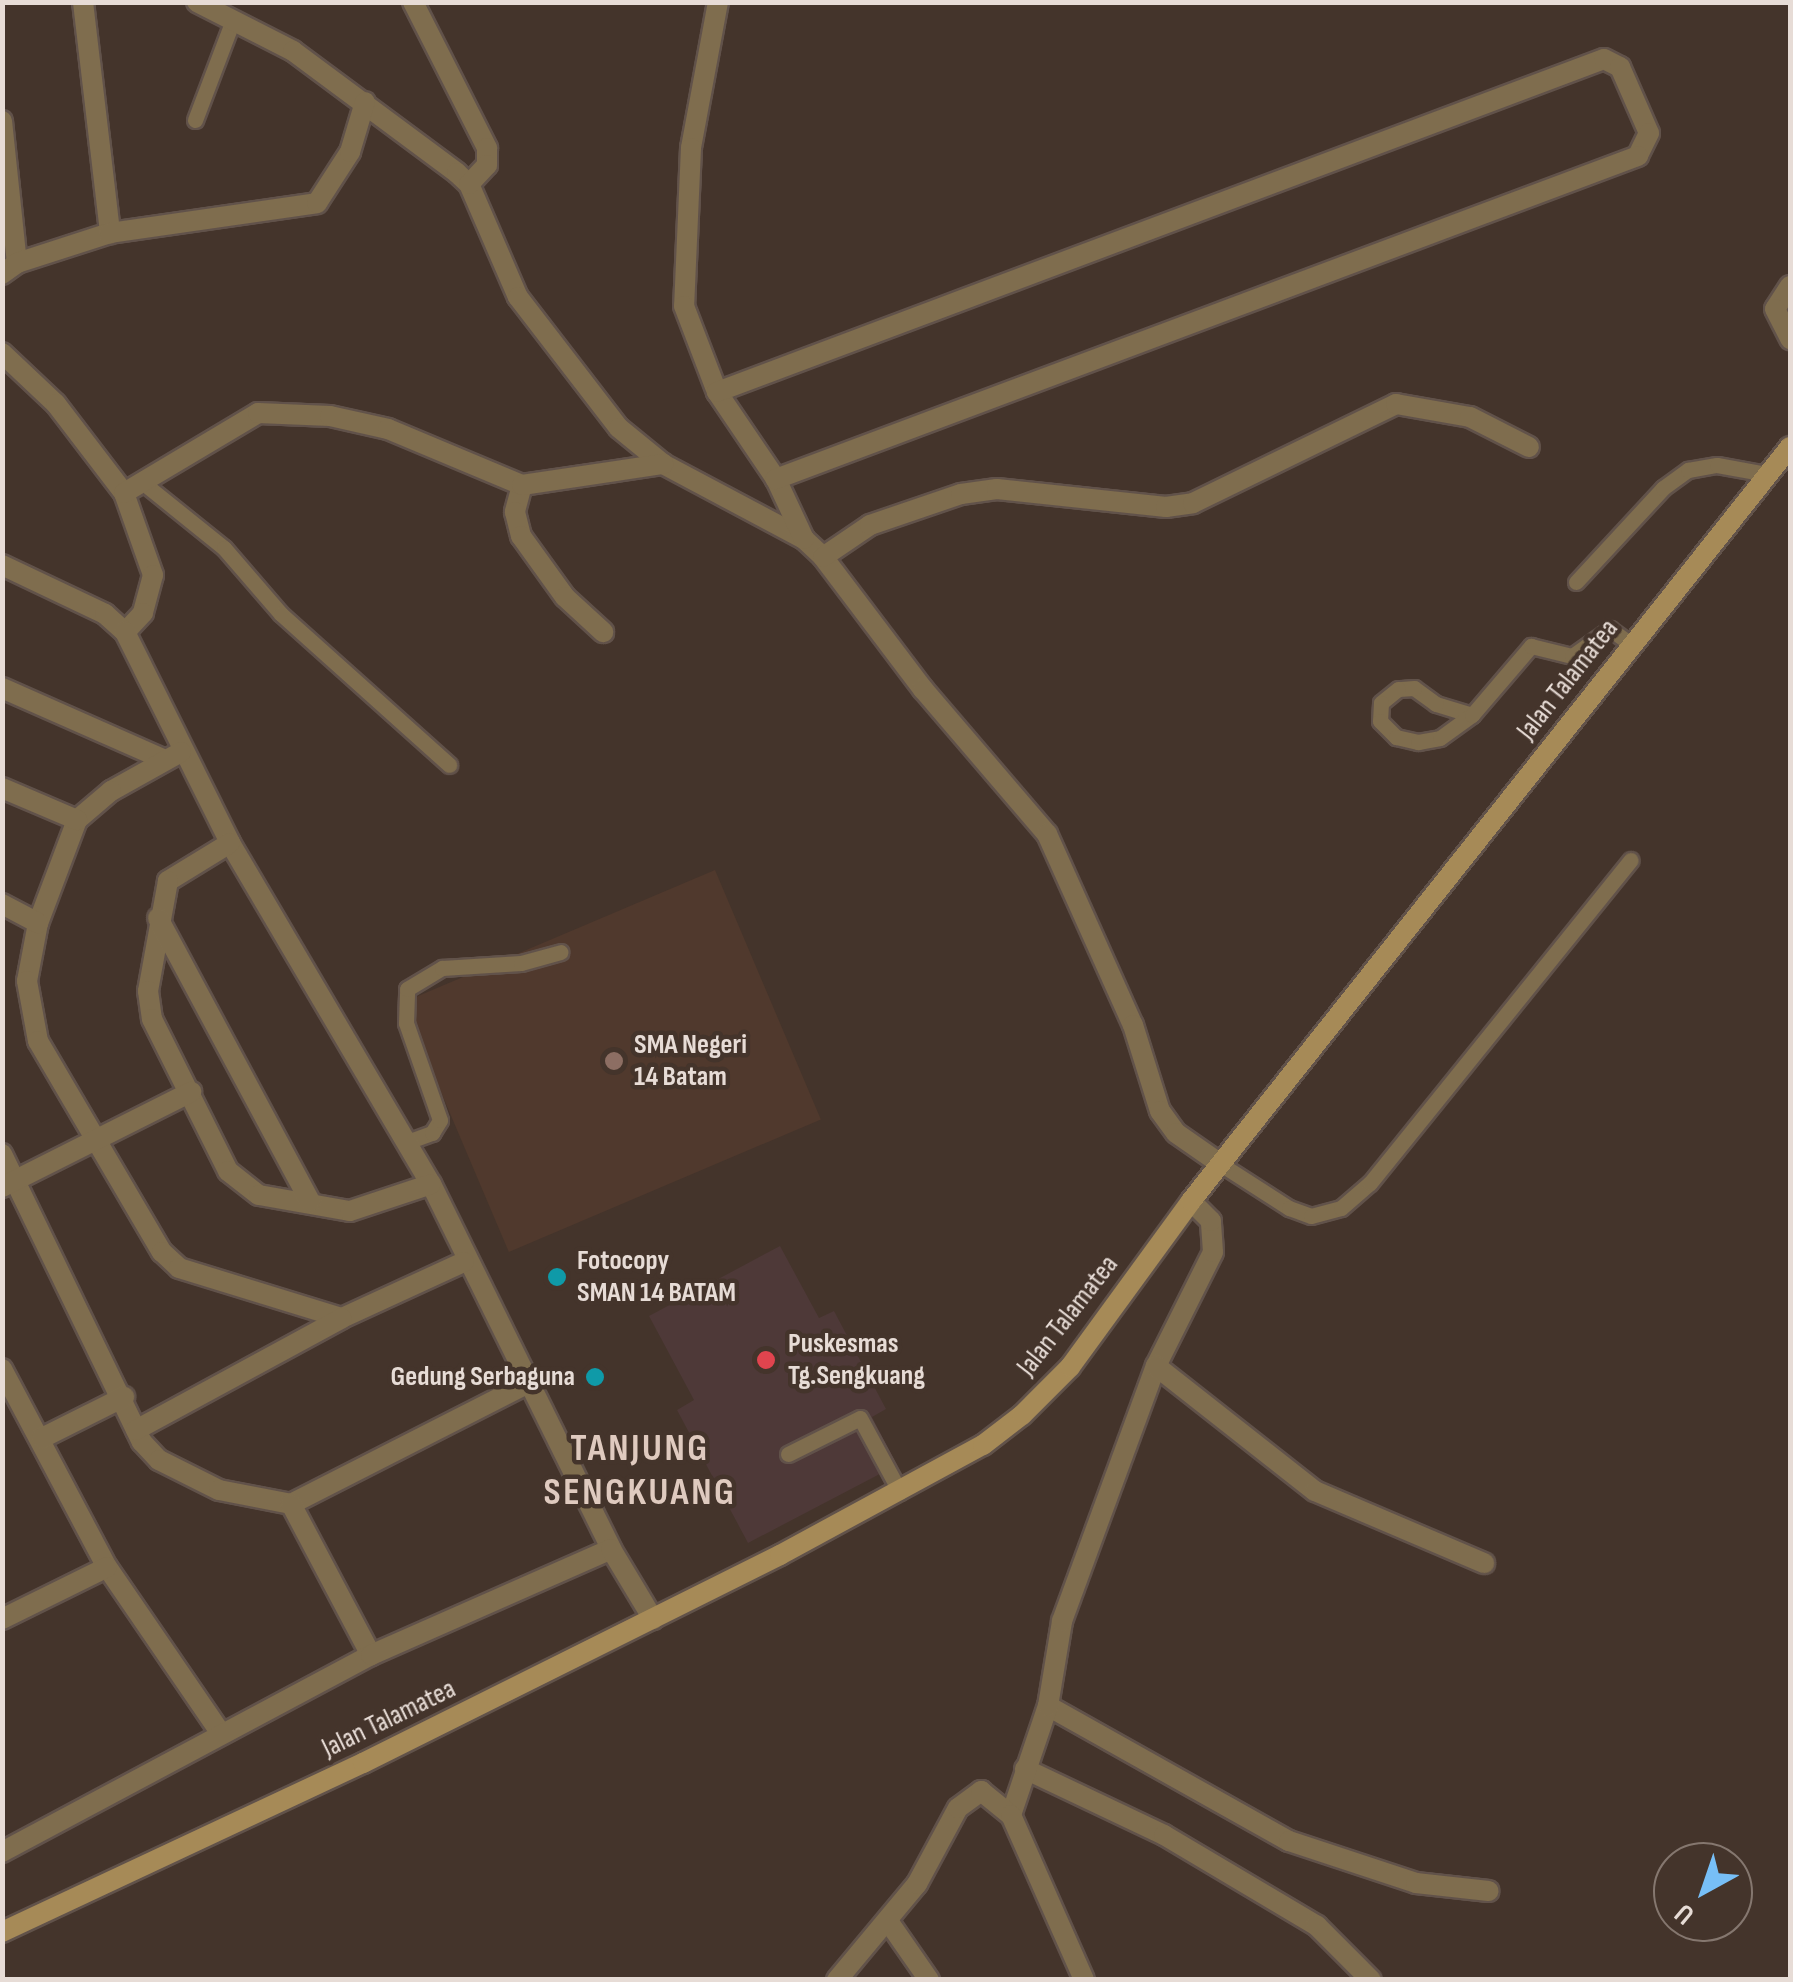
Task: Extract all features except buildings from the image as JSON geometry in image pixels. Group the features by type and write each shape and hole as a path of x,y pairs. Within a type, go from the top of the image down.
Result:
{"street":[{"path":"83,2 110,233"},
{"path":"197,2 293,50 470,184 528,312 578,382 663,464 804,539 824,556 923,689 1047,834 1133,1024 1160,1112 1176,1133 1222,1165"},
{"path":"412,2 487,148 487,165 470,184"},
{"path":"718,2 706,36 681,261 693,343 718,392 776,479 804,539"},
{"path":"718,392 1604,59 1620,67 1648,133 1638,156 776,479"},
{"path":"2,120 10,269 110,233 317,203 350,152 365,102"},
{"path":"1790,286 1775,309 1790,339"},
{"path":"2,353 133,487 153,575 143,613 125,632"},
{"path":"824,556 870,525 920,504 997,489 1166,507 1194,502 1396,404 1470,417 1529,447"},
{"path":"133,487 258,413 330,416 388,429 522,484 663,464"},
{"name":"Jalan Talamatea","path":"2,1932 653,1619 983,1445 1058,1379 1191,1201 1790,447"},
{"path":"522,484 515,512 521,536 565,597 603,632"},
{"path":"2,565 106,614 125,632 173,756 230,843 407,1142 525,1385 611,1549 653,1619"},
{"path":"2,688 173,756"},
{"path":"173,756 77,820 38,923 27,981 38,1041 162,1252 179,1268 342,1318"},
{"path":"2,788 77,820"},
{"path":"230,843 173,875 158,918 148,1005 236,1181 259,1194 350,1212 430,1184"},
{"path":"2,904 38,923"},
{"path":"158,918 310,1202"},
{"path":"10,1183 191,1092"},
{"path":"2,1154 10,1183 124,1397 136,1430 150,1452 178,1472 220,1490 291,1504 525,1385"},
{"path":"1011,1816 1048,1706 1062,1621 1156,1366 1214,1252 1211,1221 1191,1201"},
{"path":"136,1430 342,1318 464,1262"},
{"path":"1156,1366 1315,1491 1484,1563"},
{"path":"2,1369 107,1566 220,1732"},
{"path":"42,1438 124,1397"},
{"path":"291,1504 372,1654"},
{"path":"2,1852 372,1654 611,1549"},
{"path":"2,1619 107,1566"},
{"path":"1048,1706 1289,1841 1416,1883 1488,1891"},
{"path":"1026,1770 1164,1835 1316,1926 1370,1980"},
{"path":"837,1980 888,1921 971,1794 986,1792 1011,1816 1084,1980"},
{"path":"888,1921 929,1980"}],"lane":[{"path":"194,120 233,20"},
{"path":"1576,582 1663,488 1688,470 1717,465 1767,474"},
{"path":"133,487 224,548 282,614 449,765"},
{"path":"1472,715 1436,704 1414,688 1398,688 1381,702 1380,721 1396,737 1418,742 1440,738 1472,715 1531,646 1572,656 1610,629 1632,644"},
{"path":"1222,1165 1290,1208 1311,1216 1341,1208 1370,1183 1632,860"},
{"path":"407,1142 432,1132 440,1120 406,1023 407,989 442,968 521,963 561,952"},
{"path":"788,1454 860,1418 900,1492"}],"shaded area":[{"name":"SMA Negeri 14 Batam","path":"715,870 821,1119 509,1252 403,1002"},
{"name":"Puskesmas Tg.Sengkuang","path":"780,1246 819,1318 834,1311 886,1409 872,1417 897,1465 748,1543 677,1410 694,1400 649,1316"}],"place":[{"name":"SMA Negeri 14 Batam","path":"614,1061"},
{"name":"Fotocopy SMAN 14 BATAM","path":"557,1277"},
{"name":"Puskesmas Tg.Sengkuang","path":"766,1360"},
{"name":"Gedung Serbaguna","path":"595,1377"}],"district":[{"name":"TANJUNG SENGKUANG","path":"640,1471"}]}
